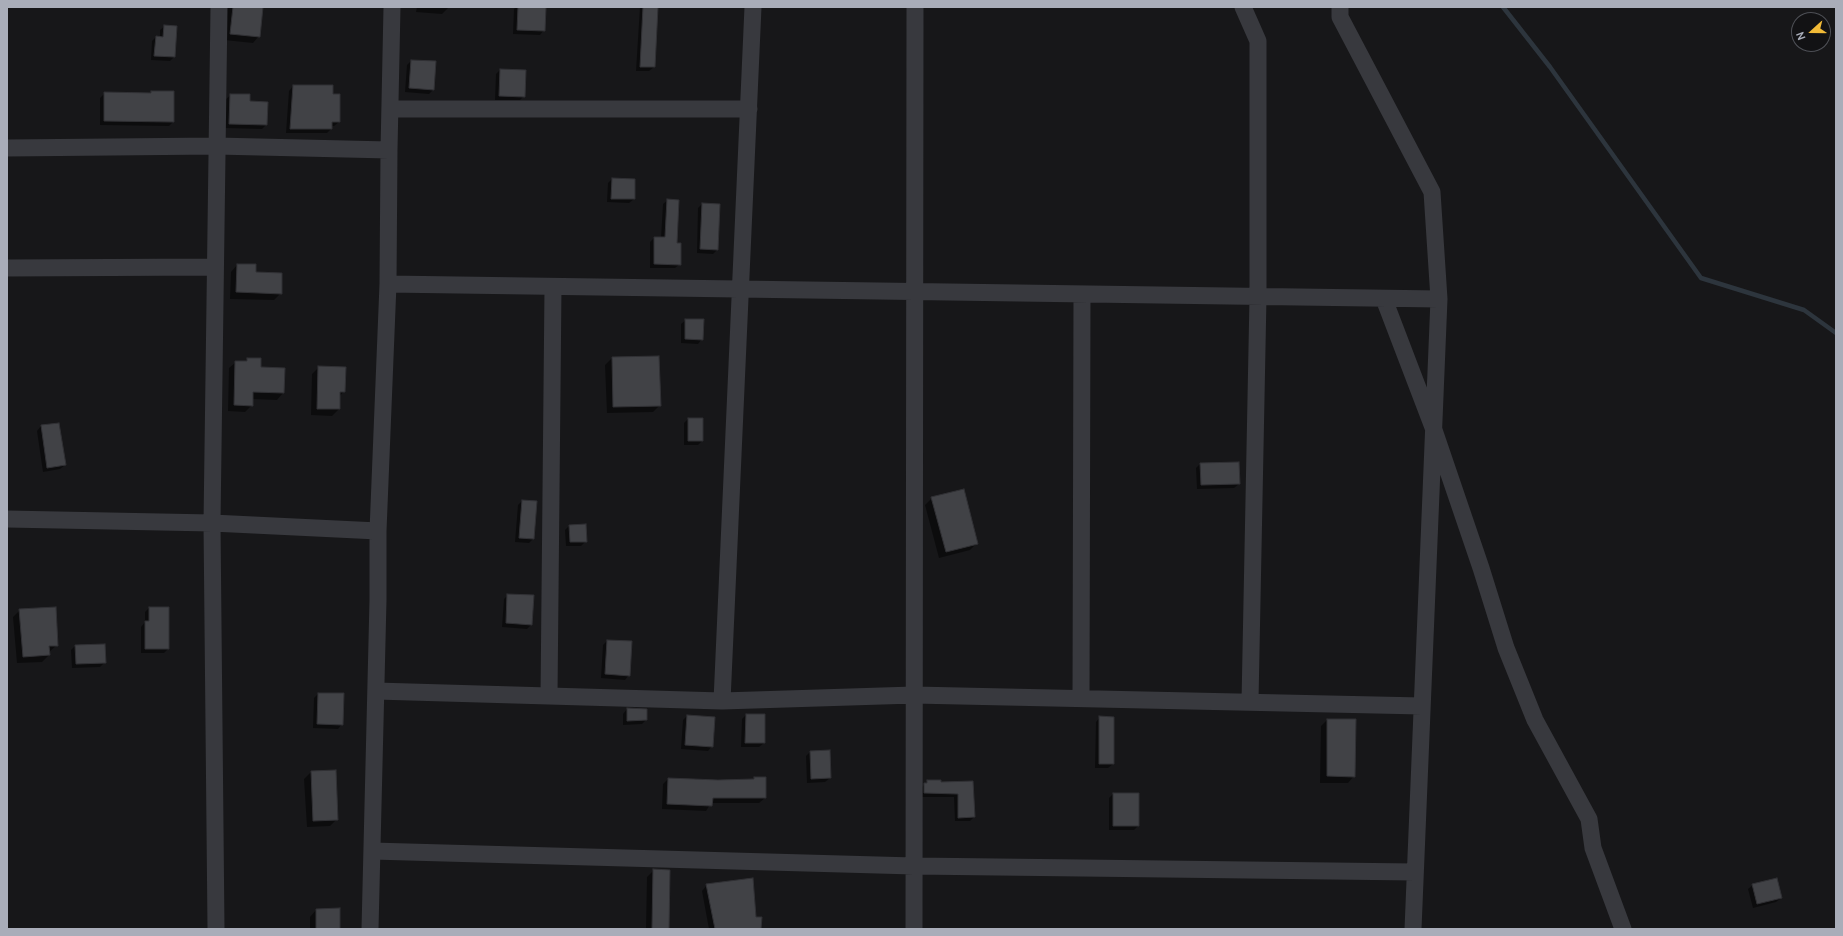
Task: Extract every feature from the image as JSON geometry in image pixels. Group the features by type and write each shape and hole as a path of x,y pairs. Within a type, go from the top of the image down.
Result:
{"street":[{"path":"216,929 212,523 218,7"},
{"path":"370,929 376,691 378,531 388,284 392,7"},
{"path":"722,701 753,7"},
{"path":"914,929 916,7"},
{"path":"1243,7 1258,42 1258,297 1250,702"},
{"path":"1340,7 1340,17 1432,192 1439,299 1413,929"},
{"path":"390,109 749,109"},
{"path":"7,148 216,146 389,150"},
{"path":"7,268 214,266"},
{"path":"388,284 1439,299"},
{"path":"550,696 553,287"},
{"path":"1081,698 1082,294"},
{"path":"1384,299 1434,430 1481,568 1506,648 1535,720 1589,819 1593,848 1623,929"},
{"path":"7,519 212,523 378,531"},
{"path":"376,691 722,701 914,695 1422,706"},
{"path":"372,851 914,866 1415,872"}],"building":[{"path":"233,7 263,7 260,37 230,34"},
{"path":"518,7 546,7 545,31 517,30"},
{"path":"643,7 658,7 655,67 640,67"},
{"path":"164,25 177,26 175,57 154,56 156,36 163,37"},
{"path":"411,60 436,61 434,90 409,88"},
{"path":"500,69 526,70 525,97 499,96"},
{"path":"293,85 333,85 333,94 340,94 340,122 332,122 332,129 290,129"},
{"path":"151,91 174,91 174,122 104,121 104,92 151,93"},
{"path":"230,94 250,94 250,101 268,102 267,125 229,124"},
{"path":"612,178 635,179 635,199 611,199"},
{"path":"667,199 679,200 677,243 681,243 681,265 654,264 654,237 665,237"},
{"path":"702,203 720,204 718,250 700,249"},
{"path":"237,264 256,264 256,272 282,273 282,294 236,292"},
{"path":"685,319 704,319 703,340 685,339"},
{"path":"659,356 661,406 613,407 612,357"},
{"path":"247,358 261,358 261,367 285,368 284,393 253,392 253,406 234,405 235,361 247,361"},
{"path":"318,366 346,367 345,392 340,392 340,409 317,409"},
{"path":"688,418 703,418 703,441 688,441"},
{"path":"59,423 66,465 47,468 41,425"},
{"path":"1239,462 1240,484 1201,485 1200,463"},
{"path":"964,489 978,544 946,552 931,497"},
{"path":"522,500 537,501 534,539 519,538"},
{"path":"586,524 587,542 570,542 569,525"},
{"path":"507,594 534,595 532,625 506,623"},
{"path":"56,607 58,646 49,646 50,655 23,657 19,609"},
{"path":"149,607 169,607 169,649 145,649 145,621 149,621"},
{"path":"607,640 632,641 630,676 605,674"},
{"path":"105,644 106,663 76,664 75,645"},
{"path":"318,693 344,693 343,725 317,724"},
{"path":"627,708 647,709 647,720 627,721"},
{"path":"746,714 765,714 765,743 745,743"},
{"path":"687,715 715,717 713,747 685,745"},
{"path":"1099,716 1114,717 1114,764 1099,764"},
{"path":"1327,719 1356,719 1355,777 1327,776"},
{"path":"830,750 831,778 811,779 810,751"},
{"path":"336,770 338,820 313,821 311,771"},
{"path":"754,777 766,777 766,798 713,798 712,806 667,804 668,778 718,780 754,779"},
{"path":"927,780 941,780 941,782 973,781 975,817 958,818 958,794 924,793 924,783 927,783"},
{"path":"1113,793 1139,793 1139,826 1113,826"},
{"path":"653,869 670,870 669,929 652,929"},
{"path":"753,878 756,917 762,917 761,929 715,929 706,884"},
{"path":"1777,878 1782,898 1757,904 1752,884"},
{"path":"340,908 340,929 316,929 316,909"}],"waterway":[{"path":"1503,7 1550,67 1701,278 1804,310 1836,333"}]}
